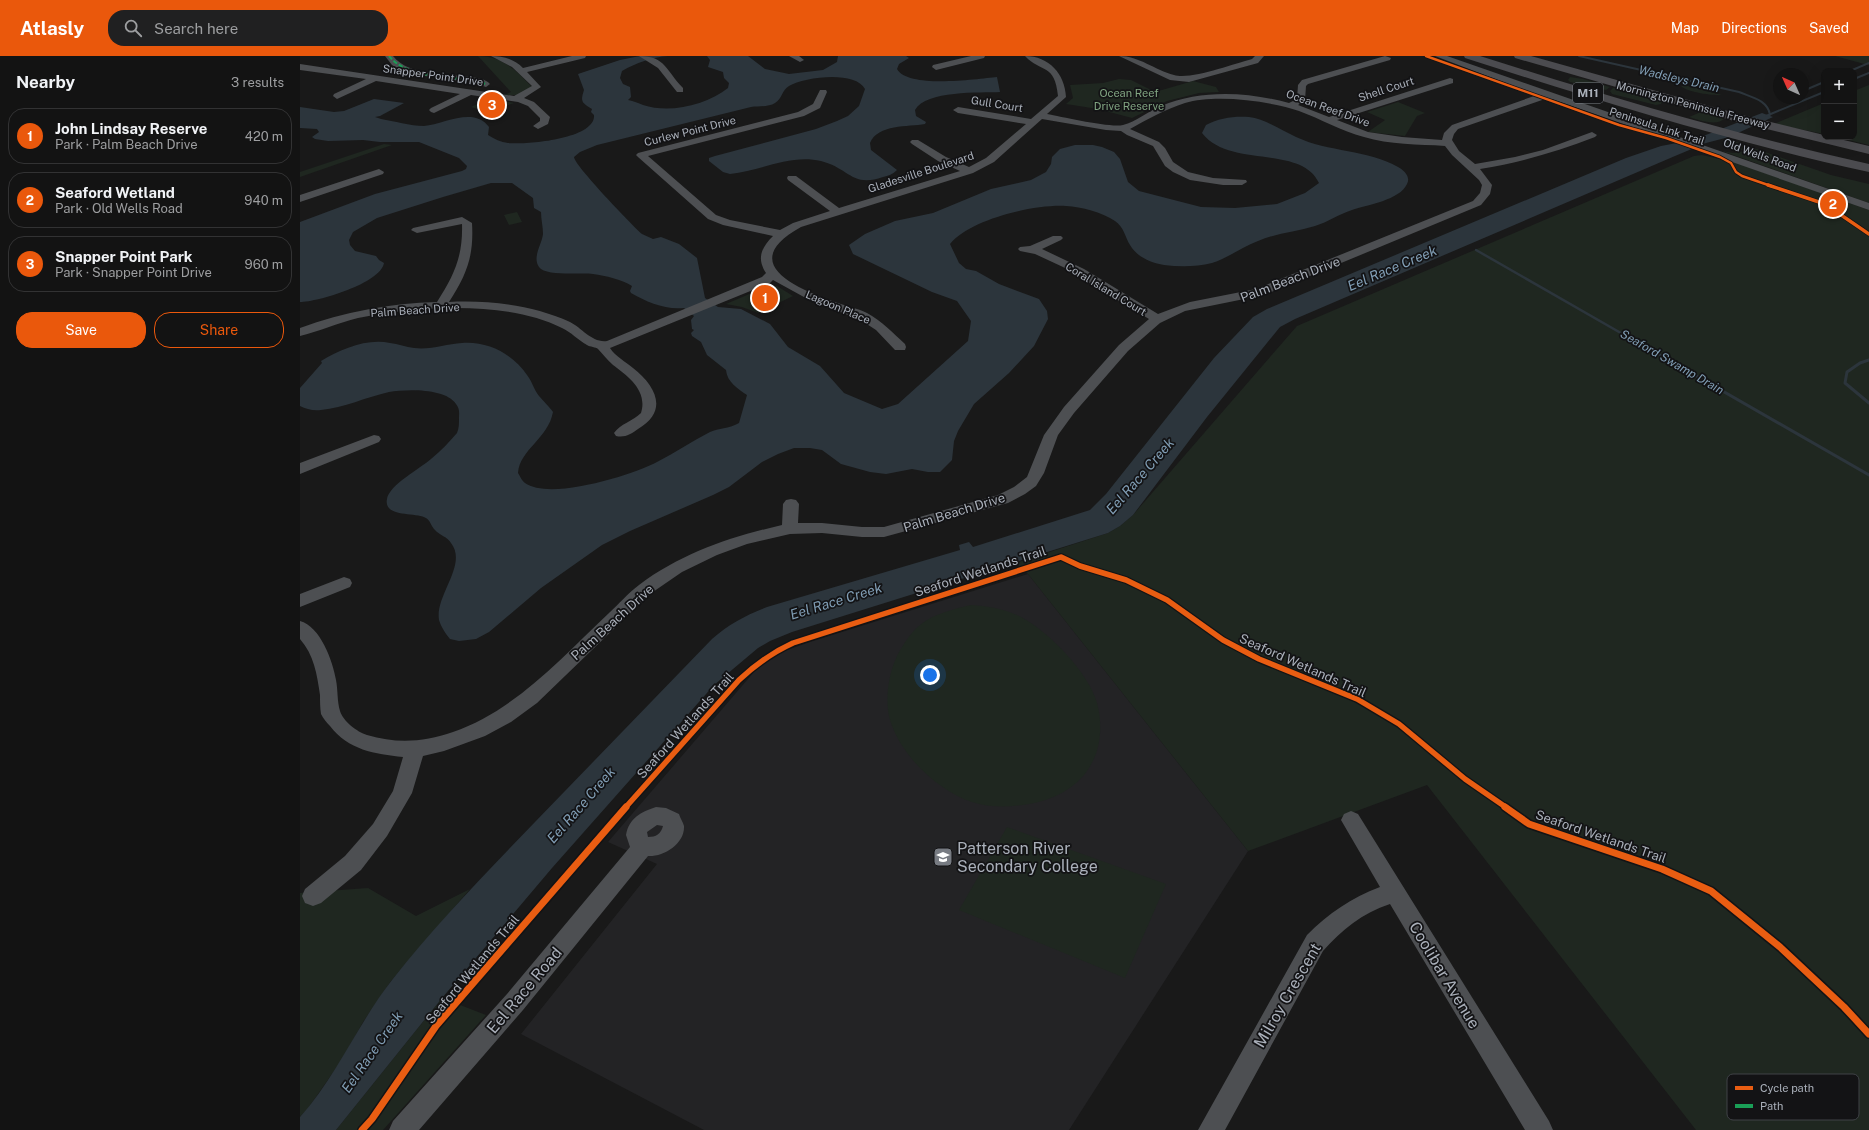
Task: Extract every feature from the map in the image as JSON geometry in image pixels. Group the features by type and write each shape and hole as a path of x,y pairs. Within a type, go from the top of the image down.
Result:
{"highway":[{"name":"Mornington Peninsula Freeway","path":"1469,56 1598,96 1746,138 1869,168"},
{"name":"Mornington Peninsula Freeway","path":"1519,56 1738,118 1869,150"}],"street":[{"path":"389,56 396,64 407,70 470,78 486,84"},
{"path":"495,56 508,61 521,70 537,87 516,99"},
{"path":"521,70 582,56"},
{"path":"936,67 981,56"},
{"name":"Gladesville Boulevard","path":"772,273 766,260 766,254 781,234 797,225 836,211 969,171 990,160 1062,97 1062,90 1055,71 1029,56"},
{"path":"1123,56 1173,78 1181,80 1255,61 1260,56"},
{"name":"Old Wells Road","path":"1439,56 1546,95 1703,148 1869,207"},
{"path":"647,57 665,69 669,79 680,90"},
{"path":"1291,106 1301,100 1302,85 1305,82 1387,58"},
{"name":"Snapper Point Drive","path":"300,67 516,99 530,104 544,116 545,122 538,126"},
{"path":"337,96 376,78"},
{"name":"Shell Court","path":"1329,120 1450,81"},
{"path":"434,110 471,92"},
{"name":"Curlew Point Drive","path":"781,234 726,223 712,217 641,155 801,114 817,106 823,92"},
{"path":"1448,143 1447,136 1456,127 1546,95"},
{"name":"Ocean Reef Drive","path":"1124,128 1163,108 1185,100 1199,98 1242,97 1291,106 1356,132 1378,138 1448,143"},
{"name":"Gull Court","path":"958,110 1037,119"},
{"path":"1037,119 1124,128 1129,133 1156,143 1164,152 1164,157 1168,163 1184,173 1214,182 1242,182"},
{"path":"1472,168 1516,160 1546,152 1592,135"},
{"path":"915,142 942,159 969,171"},
{"name":"Palm Beach Drive","path":"300,627 314,643 322,659 328,678 331,714 344,731 359,741 381,747 415,750 444,744 471,734 504,717 530,698 644,590 676,568 711,551 744,540 790,530 822,528 862,532 890,531 1003,499 1015,493 1033,479 1047,441 1069,409 1135,336 1158,319 1187,306 1242,298 1260,292 1472,206 1484,198 1487,188 1483,178 1456,154 1448,143"},
{"path":"300,199 379,172"},
{"path":"792,178 836,211"},
{"path":"417,230 453,221 462,220 467,223 469,244 465,259 459,276 440,306"},
{"name":"Coral Island Court","path":"1057,238 1028,249 1064,263 1098,281 1158,319"},
{"path":"621,433 637,424 648,413 650,397 630,371 604,351 603,345 615,343 766,280 772,273"},
{"name":"Lagoon Place","path":"772,273 806,295 832,306 857,313 875,323 900,347"},
{"name":"Palm Beach Drive","path":"300,332 328,322 368,312 440,306 501,308 527,312 550,318 570,327 595,344 603,345"},
{"path":"300,470 342,451 374,439"},
{"path":"790,530 791,504"},
{"path":"300,601 344,583"},
{"path":"313,896 353,863 380,830 402,793 415,750"},
{"name":"Coolibar Avenue","path":"1351,820 1540,1130"},
{"name":"Eel Race Road","path":"402,1130 515,1002 643,846"},
{"name":"Milroy Crescent","path":"1211,1130 1315,943 1333,923 1357,906 1395,892"}],"shaded area":[{"name":"Patterson River Secondary College","path":"1028,574 1248,851 1069,1130 704,1130 521,1034 657,864 608,842 754,672 771,657 787,650"}],"green space":[{"path":"478,56 494,58 508,65 532,87 520,95 504,95 511,92"},
{"path":"1835,56 1869,56 1869,65 1868,65"},
{"path":"1570,77 1583,79 1610,87 1606,90 1570,82 1568,80"},
{"name":"Ocean Reef Drive Reserve","path":"1119,79 1131,80 1155,92 1193,81 1216,87 1219,92 1199,93 1167,101 1132,118 1098,109 1066,104 1073,98 1070,85 1103,83"},
{"path":"1869,85 1869,145 1848,140 1857,140 1857,90"},
{"path":"1681,86 1688,86 1722,95 1694,92"},
{"path":"1613,88 1662,102 1661,104 1656,105 1612,94 1610,91"},
{"path":"490,98 514,103 488,112 471,107"},
{"path":"1398,102 1425,113 1417,116 1405,136 1368,132 1385,120 1367,112"},
{"path":"1821,104 1821,133 1774,124"},
{"path":"1701,112 1725,118 1722,121 1713,122 1689,117"},
{"path":"1731,140 1831,175 1869,184 1869,203 1722,151 1733,153 1745,151 1723,144"},
{"path":"384,144 392,145 300,177 300,172"},
{"path":"1702,155 1737,163 1869,210 1869,1130 1696,1130 1427,785 1248,851 1028,574 1016,563 1108,533 1120,526 1133,515 1297,326 1694,156"},
{"path":"517,212 522,222 509,225 504,215"},
{"path":"777,286 793,296 758,313 742,307 726,304 766,287"},
{"path":"971,605 1003,610 1015,614 1032,623 1055,642 1077,666 1093,691 1099,711 1100,737 1093,761 1084,775 1070,788 1046,800 1015,806 993,806 979,804 959,797 934,781 912,760 896,735 891,723 887,698 889,680 897,656 907,639 925,621 944,612"},
{"path":"1007,827 1166,884 1125,978 959,910"},
{"path":"368,888 416,916 470,889 391,981 363,1022 343,1058 309,1107 300,1117 300,893"},
{"path":"442,998 486,1015 383,1130 336,1130"}],"water":[{"path":"640,56 668,56 644,61 622,71 620,78 623,84 630,87 631,97 628,100 654,108 665,109 699,103 728,88 729,83 724,78 723,72 708,67 710,60 707,56 748,56 765,69 789,74 823,70 837,62 838,56 906,56 909,58 899,64 897,69 904,75 914,79 928,81 959,81 997,77 1000,92 954,94 930,99 921,104 915,110 916,116 926,122 925,124 902,126 886,129 880,132 870,143 871,150 897,170 894,173 873,180 857,179 830,164 809,159 786,161 730,174 723,172 709,161 709,158 715,156 816,129 848,116 859,106 865,89 859,83 851,79 841,77 806,80 789,86 777,101 767,106 751,107 597,145 580,152 574,157 593,183 642,234 653,239 661,237 679,244 697,258 705,298 718,307 741,309 770,324 788,347 820,366 844,393 882,409 898,404 968,341 971,321 957,301 932,292 853,254 849,245 865,234 895,221 933,213 991,189 1031,180 1046,172 1051,164 1052,157 1060,149 1075,145 1093,145 1102,147 1114,152 1120,159 1128,182 1139,191 1201,207 1235,208 1277,204 1305,193 1319,183 1310,171 1297,164 1230,151 1214,144 1202,133 1206,125 1221,119 1232,117 1249,117 1267,122 1308,142 1387,161 1402,170 1406,174 1408,181 1403,190 1390,198 1347,212 1315,226 1265,238 1212,263 1194,266 1164,265 1145,259 1133,249 1118,223 1091,210 1066,206 1038,208 1004,215 987,220 972,227 959,235 950,244 959,263 966,269 976,271 999,284 1039,299 1047,311 1048,319 1034,346 1009,373 974,404 958,431 954,441 952,460 940,472 928,472 912,469 886,474 870,472 841,464 822,450 794,448 762,462 729,487 602,545 541,588 489,632 476,639 459,641 450,639 440,623 439,610 454,570 456,561 455,552 450,541 437,532 427,519 422,516 395,512 387,505 387,499 393,488 435,456 457,433 459,424 458,408 451,399 444,395 435,392 405,390 389,392 330,409 310,410 300,406 300,388 322,363 321,361 337,352 363,343 372,342 390,343 411,348 432,348 462,343 472,343 481,344 499,350 515,361 529,377 537,394 553,412 546,430 524,457 518,473 525,483 537,488 571,488 591,484 629,473 657,462 710,432 739,423 747,395 731,382 728,378 726,370 707,355 701,342 692,336 691,333 694,330 692,329 691,320 694,316 684,308 663,307 650,302 631,293 630,291 632,286 613,278 593,274 564,274 549,272 539,267 537,263 537,255 543,234 541,212 534,208 533,198 512,183 491,183 377,218 353,232 349,240 350,245 355,251 376,256 384,263 380,270 372,278 348,290 320,299 300,302 300,222 375,194 462,171 466,169 467,166 459,158 419,142 380,142 363,140 328,141 315,139 312,137 319,132 317,129 300,128 300,107 334,112 344,111 374,99 404,103 380,116 375,117 381,119 424,126 467,117 483,121 489,127 488,135 508,143 529,143 558,139 584,130 592,123 594,115 591,112 592,109 582,100 584,90 578,74 620,60"},
{"path":"1762,113 1773,117 1729,137 1706,143 1675,156 1295,319 1280,327 1207,417 1133,515 1120,526 1108,533 792,632 770,641 758,648 714,685 552,868 442,998 336,1130 300,1130 300,1117 325,1084 368,1014 392,980 426,939 535,822 712,639 731,624 767,607 960,550 959,545 969,542 973,547 1090,510 1106,494 1214,358 1253,317 1267,309 1626,158 1661,146 1693,140"}],"waterway":[{"name":"Wadsleys Drain","path":"1579,56 1739,92 1762,102 1769,110 1770,114"},
{"path":"1857,68 1869,63"},
{"name":"Eel Race Creek","path":"1857,78 1869,73"},
{"path":"1809,88 1821,83"},
{"name":"Eel Race Creek","path":"1770,114 1821,93"},
{"name":"Eel Race Creek","path":"1766,116 1770,114"},
{"name":"Seaford Swamp Drain","path":"1476,250 1647,348"},
{"name":"Seaford Swamp Drain","path":"1646,347 1869,475"},
{"path":"1869,360 1860,363 1847,372 1845,383 1869,403"}],"marked path":[{"path":"389,56 395,64 418,73 463,78 486,84"}],"cycle path":[{"name":"Peninsula Link Trail","path":"1426,56 1619,125 1666,138 1720,157 1731,163 1736,172 1742,176 1825,204 1869,234"},
{"name":"Seaford Wetlands Trail","path":"362,1130 372,1119 436,1026 556,886 739,680 764,659 793,643 1061,557 1080,566 1126,580 1167,600 1223,640 1259,659 1357,699 1399,724 1425,744 1465,779 1529,824 1662,869 1711,891 1780,947 1844,1007 1869,1034"}],"place":[{"name":"Snapper Point Park","path":"492,105"},
{"name":"Seaford Wetland","path":"1833,204"},
{"name":"John Lindsay Reserve","path":"765,298"},
{"name":"Patterson River Secondary College","path":"943,857"}]}
